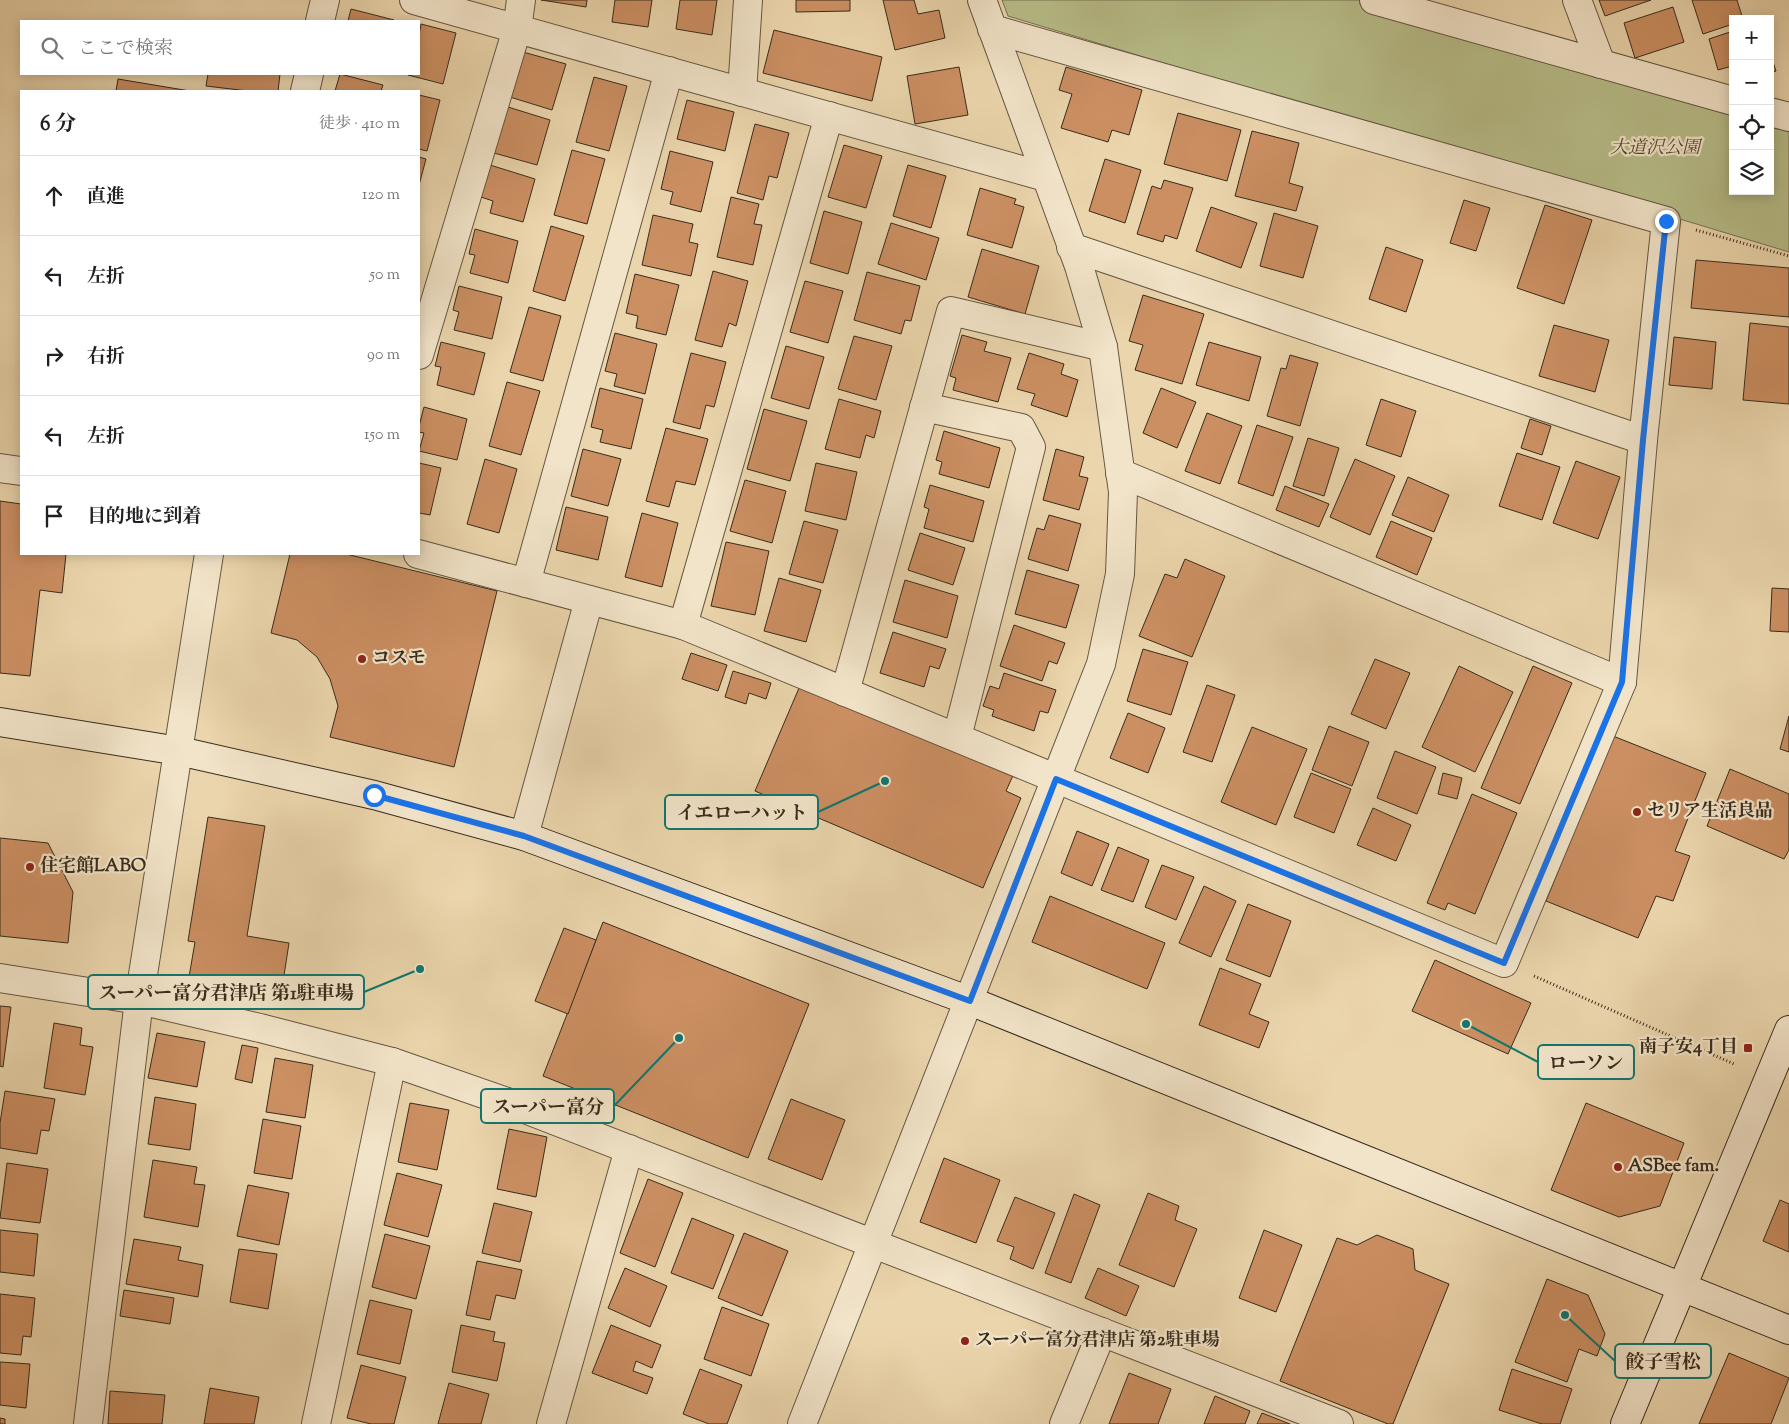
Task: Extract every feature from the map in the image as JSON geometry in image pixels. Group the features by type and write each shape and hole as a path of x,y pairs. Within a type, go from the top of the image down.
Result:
{"street":[{"path":"320,20 325,0"},
{"path":"414,0 1046,177"},
{"path":"420,352 517,29 521,0"},
{"path":"742,92 748,0"},
{"path":"802,1424 1101,664 1120,574 1123,492 1103,348 1072,247 982,0"},
{"path":"1374,0 1729,100"},
{"path":"1577,0 1600,64"},
{"path":"420,555 683,625 1504,963 1622,682 1643,440 1666,221 992,28"},
{"path":"526,583 669,71"},
{"path":"305,90 309,75"},
{"path":"1774,113 1789,117"},
{"path":"683,625 829,116"},
{"path":"1072,247 1643,440"},
{"path":"845,692 951,311 1103,348"},
{"path":"924,408 1021,428 1031,447 957,737"},
{"path":"0,468 20,471"},
{"path":"1120,473 1622,682"},
{"path":"88,1424 139,1000 210,555"},
{"path":"524,836 589,600"},
{"path":"0,722 179,751 374,795 524,836 970,1001 1789,1330"},
{"path":"0,978 139,1000 392,1062 507,1102 630,1149 1329,1422"},
{"path":"1625,1424 1789,1030"},
{"path":"316,1424 392,1062"},
{"path":"551,1424 630,1149"},
{"path":"1064,1424 1102,1332"}],"path":[{"path":"1666,221 1789,256"},
{"path":"1504,963 1734,1064"}],"green space":[{"name":"大道沢公園","path":"1002,0 1362,0 1729,109 1729,195 1774,195 1774,122 1789,126 1789,252 1008,16"}],"building":[{"path":"541,0 587,0 586,7"},
{"path":"615,0 652,0 648,27 612,22"},
{"path":"680,0 717,0 712,35 676,29"},
{"path":"796,0 850,0 850,11 796,12"},
{"path":"883,0 914,0 918,14 939,10 945,38 895,50"},
{"path":"1599,0 1651,0 1605,16"},
{"path":"1692,0 1737,0 1742,15 1729,15 1729,25 1703,34"},
{"path":"1673,7 1684,42 1635,58 1624,23"},
{"path":"351,9 394,20 348,20"},
{"path":"421,24 456,33 443,84 408,75 420,75"},
{"path":"774,30 882,57 872,101 763,73"},
{"path":"1729,32 1729,67 1718,70 1709,39"},
{"path":"523,52 566,64 552,110 510,97"},
{"path":"959,67 968,115 915,124 907,76"},
{"path":"1066,67 1142,90 1129,135 1112,130 1108,142 1061,128 1072,94 1059,90"},
{"path":"208,75 280,75 278,90 240,90 206,86"},
{"path":"340,75 383,85 381,90 335,90"},
{"path":"594,77 627,86 609,151 576,142"},
{"path":"118,79 184,90 116,90"},
{"path":"420,95 440,100 427,151 420,149"},
{"path":"687,100 734,112 725,151 677,139"},
{"path":"508,107 550,120 537,165 494,153"},
{"path":"1178,113 1241,130 1227,181 1164,164"},
{"path":"755,124 789,133 777,178 769,176 763,200 737,193"},
{"path":"1252,131 1299,143 1289,183 1303,187 1296,211 1235,196"},
{"path":"844,145 882,156 866,208 828,197"},
{"path":"572,150 605,159 587,224 554,215"},
{"path":"670,151 713,162 701,212 670,204 673,192 661,189"},
{"path":"420,157 426,159 420,181"},
{"path":"1105,159 1141,170 1125,223 1089,211"},
{"path":"490,165 535,179 523,222 490,213 493,201 481,197"},
{"path":"908,165 946,176 931,228 893,216"},
{"path":"1164,180 1193,188 1177,239 1165,235 1163,242 1137,234 1152,186 1161,189"},
{"path":"980,188 1016,199 1014,204 1024,207 1012,248 967,235"},
{"path":"731,197 759,204 754,224 762,225 753,265 717,257"},
{"path":"1464,200 1490,208 1476,251 1450,243"},
{"path":"1545,205 1592,220 1564,304 1517,288"},
{"path":"1211,207 1257,223 1241,268 1196,251"},
{"path":"824,211 862,222 848,274 810,263"},
{"path":"1274,213 1318,226 1303,278 1260,266"},
{"path":"653,215 693,224 689,242 698,244 691,276 642,265"},
{"path":"891,223 939,238 926,280 878,264"},
{"path":"551,226 584,236 565,301 533,291"},
{"path":"475,229 518,241 508,283 470,273 475,255 469,254"},
{"path":"1386,247 1423,260 1406,312 1369,299"},
{"path":"982,249 1039,266 1025,314 968,297"},
{"path":"1696,260 1789,268 1789,317 1691,308"},
{"path":"713,271 748,281 736,326 729,323 722,347 695,340"},
{"path":"867,272 920,286 911,321 905,320 901,334 854,320"},
{"path":"635,274 679,285 666,335 636,328 638,316 626,313"},
{"path":"805,281 843,291 828,343 790,332"},
{"path":"459,286 502,297 492,339 454,330 459,312 453,310"},
{"path":"1143,295 1204,314 1182,384 1135,370 1143,345 1129,341"},
{"path":"529,307 561,316 543,381 510,372"},
{"path":"1750,323 1789,327 1789,404 1743,400"},
{"path":"1554,325 1609,340 1595,392 1539,376"},
{"path":"615,333 657,344 645,394 614,386 617,374 605,371"},
{"path":"962,335 987,342 984,351 1011,358 998,402 953,390 956,378 950,376"},
{"path":"854,336 892,346 876,400 838,389"},
{"path":"1674,337 1716,342 1712,389 1669,385"},
{"path":"441,342 485,353 474,395 437,385 441,367 435,366"},
{"path":"1209,342 1261,357 1249,401 1196,385"},
{"path":"786,346 824,357 809,409 771,398"},
{"path":"691,353 726,362 714,407 706,405 700,429 673,422"},
{"path":"1029,353 1064,364 1061,374 1078,380 1067,417 1031,405 1035,394 1017,389"},
{"path":"1290,355 1318,363 1300,426 1267,416 1281,368 1286,369"},
{"path":"507,382 540,391 521,455 489,446"},
{"path":"600,388 643,399 631,449 600,442 603,430 591,427"},
{"path":"1161,388 1196,402 1177,448 1143,433"},
{"path":"839,399 881,411 874,438 866,435 860,458 825,449"},
{"path":"1381,399 1416,411 1401,457 1366,445"},
{"path":"424,407 467,419 457,460 420,451 424,433 420,432 420,422"},
{"path":"764,409 807,421 790,481 747,469"},
{"path":"1207,413 1242,426 1220,484 1185,471"},
{"path":"1530,419 1551,426 1542,455 1521,448"},
{"path":"1257,425 1293,437 1273,496 1238,483"},
{"path":"666,428 708,439 695,485 676,481 669,507 646,501"},
{"path":"944,431 1000,448 989,488 939,474 942,462 936,460"},
{"path":"1308,438 1339,448 1324,496 1293,486"},
{"path":"583,449 621,459 608,506 571,496"},
{"path":"1056,449 1084,457 1079,476 1088,478 1079,510 1043,500"},
{"path":"1517,453 1560,467 1542,520 1499,506"},
{"path":"485,459 517,469 499,533 467,524"},
{"path":"1355,459 1395,476 1370,535 1330,517"},
{"path":"1576,461 1620,477 1598,539 1553,523"},
{"path":"420,463 441,468 430,515 420,513"},
{"path":"816,463 857,472 846,520 805,511"},
{"path":"1408,477 1449,495 1434,532 1392,515"},
{"path":"745,480 786,491 772,543 730,531"},
{"path":"930,485 984,501 973,542 924,528 929,509 924,507"},
{"path":"1285,486 1329,504 1319,527 1276,510"},
{"path":"0,501 20,504 20,555 66,555 62,593 40,590 30,676 0,673"},
{"path":"566,507 608,517 598,560 556,550"},
{"path":"642,513 678,523 662,587 625,577"},
{"path":"1049,515 1081,524 1068,571 1028,559 1037,528 1044,530"},
{"path":"804,521 838,530 823,583 789,574"},
{"path":"1391,521 1432,538 1417,575 1376,557"},
{"path":"920,533 965,548 953,585 908,570"},
{"path":"726,542 769,551 755,615 711,606"},
{"path":"290,555 350,555 497,591 454,767 330,737 338,706 330,679 317,657 297,640 271,633"},
{"path":"1185,559 1225,576 1192,657 1139,636 1165,574 1177,578"},
{"path":"1027,570 1079,585 1066,628 1015,614"},
{"path":"779,578 821,590 806,642 764,631"},
{"path":"905,580 958,596 947,638 893,622"},
{"path":"1772,588 1789,589 1789,632 1770,631"},
{"path":"1014,625 1065,643 1057,664 1049,661 1042,681 1000,666"},
{"path":"893,632 946,649 939,669 930,666 924,687 880,673"},
{"path":"1143,649 1188,662 1171,715 1127,701"},
{"path":"691,653 727,665 718,691 682,679"},
{"path":"1375,659 1410,673 1386,729 1351,714"},
{"path":"1459,666 1513,692 1475,772 1422,747"},
{"path":"1533,666 1572,683 1520,804 1481,788"},
{"path":"733,671 771,683 766,699 749,693 746,704 725,697"},
{"path":"1004,673 1056,690 1048,713 1040,711 1034,731 992,716 994,710 983,706 990,686 999,689"},
{"path":"802,681 1015,771 1006,791 1021,798 983,888 755,791"},
{"path":"1207,685 1235,695 1212,762 1183,752"},
{"path":"1128,713 1165,728 1148,773 1110,758"},
{"path":"1789,716 1789,752 1780,749"},
{"path":"1329,726 1369,742 1352,786 1312,770"},
{"path":"1252,727 1307,749 1276,825 1221,802"},
{"name":"セリア生活良品","path":"1613,736 1706,773 1675,851 1690,856 1673,901 1656,896 1638,938 1546,901"},
{"path":"1395,751 1436,767 1417,814 1377,798"},
{"path":"1730,769 1789,794 1789,850 1784,859 1707,826"},
{"path":"1311,773 1351,789 1334,833 1294,817"},
{"path":"1443,773 1462,778 1457,799 1438,794"},
{"path":"1472,794 1517,813 1475,914 1448,903 1445,910 1427,903"},
{"path":"1373,808 1411,825 1396,861 1357,845"},
{"path":"208,817 265,826 247,936 289,943 279,1008 248,1003 251,987 189,977 195,942 188,941"},
{"path":"1077,831 1109,844 1092,886 1061,873"},
{"name":"住宅館LABO","path":"0,838 48,843 73,892 68,943 0,936"},
{"path":"1118,847 1149,860 1133,902 1101,890"},
{"path":"1162,865 1194,877 1176,920 1145,907"},
{"path":"1204,886 1236,901 1211,957 1179,943"},
{"path":"1050,896 1165,943 1147,989 1032,942"},
{"path":"1248,904 1291,921 1270,977 1226,960"},
{"path":"603,922 809,1004 748,1158 543,1076"},
{"path":"564,928 596,940 568,1014 535,1001"},
{"path":"1435,960 1531,1003 1508,1054 1412,1011"},
{"path":"1220,968 1261,984 1249,1014 1269,1022 1259,1048 1199,1025"},
{"path":"0,1006 11,1007 3,1067 0,1066"},
{"path":"54,1023 82,1028 80,1045 93,1047 85,1095 44,1088"},
{"path":"157,1033 205,1042 197,1087 148,1078"},
{"path":"242,1045 258,1048 252,1083 235,1079"},
{"path":"275,1058 313,1065 305,1118 266,1112"},
{"path":"5,1091 55,1099 49,1131 41,1130 37,1154 0,1148 0,1123"},
{"path":"155,1097 196,1104 190,1150 148,1144"},
{"path":"791,1099 845,1120 822,1180 768,1159"},
{"path":"410,1103 449,1110 437,1170 398,1162"},
{"name":"ASBee fam.","path":"1586,1103 1684,1143 1660,1206 1619,1217 1551,1190"},
{"path":"263,1119 301,1126 292,1179 254,1173"},
{"path":"509,1129 547,1137 536,1197 497,1189"},
{"path":"944,1158 1000,1180 976,1243 920,1222"},
{"path":"153,1160 197,1167 194,1184 205,1185 198,1227 144,1217"},
{"path":"7,1163 48,1169 40,1223 0,1218"},
{"path":"397,1173 442,1185 428,1237 384,1225"},
{"path":"648,1179 683,1193 655,1267 620,1253"},
{"path":"248,1185 289,1193 279,1245 237,1236"},
{"path":"1148,1193 1179,1206 1175,1220 1197,1229 1174,1287 1119,1265"},
{"path":"1074,1194 1100,1205 1071,1283 1045,1273"},
{"path":"1015,1197 1055,1213 1033,1269 1010,1259 1014,1247 997,1241"},
{"path":"1780,1200 1789,1204 1789,1252 1763,1241"},
{"path":"494,1203 532,1212 520,1262 482,1253"},
{"path":"692,1218 734,1235 713,1289 671,1273"},
{"path":"0,1230 38,1234 34,1276 0,1272"},
{"path":"1264,1230 1302,1245 1276,1312 1239,1298"},
{"path":"744,1233 788,1251 762,1316 718,1298"},
{"path":"385,1234 430,1246 416,1299 372,1287"},
{"path":"1377,1235 1413,1249 1415,1270 1449,1284 1393,1424 1388,1424 1280,1381 1337,1238 1357,1245"},
{"path":"134,1239 181,1247 178,1260 203,1265 198,1297 126,1284"},
{"path":"239,1249 277,1254 268,1309 230,1302"},
{"path":"477,1261 522,1270 515,1299 496,1295 490,1320 466,1315"},
{"path":"625,1268 667,1286 650,1327 608,1308"},
{"path":"1098,1268 1139,1286 1126,1316 1085,1298"},
{"path":"1547,1279 1588,1295 1605,1334 1597,1356 1579,1349 1567,1382 1515,1362"},
{"path":"124,1290 174,1298 170,1324 120,1316"},
{"path":"0,1294 35,1298 31,1337 23,1336 21,1355 0,1353"},
{"path":"370,1300 412,1310 400,1364 357,1354"},
{"path":"722,1307 769,1324 751,1376 704,1359"},
{"path":"461,1325 495,1332 493,1341 505,1343 497,1381 452,1372"},
{"path":"611,1325 661,1345 652,1368 636,1361 633,1371 653,1378 647,1394 592,1373"},
{"path":"1729,1353 1789,1378 1771,1424 1699,1424"},
{"path":"0,1362 30,1364 26,1408 0,1405"},
{"path":"361,1365 406,1377 394,1424 371,1424 347,1418"},
{"path":"700,1369 742,1385 727,1424 709,1424 683,1414"},
{"path":"1512,1369 1572,1389 1560,1424 1542,1424 1499,1410"},
{"path":"1129,1373 1171,1389 1158,1424 1109,1424"},
{"path":"449,1383 489,1394 481,1424 438,1424"},
{"path":"210,1388 259,1397 254,1424 204,1424"},
{"path":"110,1391 165,1395 162,1424 108,1424"},
{"path":"1215,1396 1250,1411 1245,1424 1204,1424"},
{"path":"1262,1413 1290,1424 1257,1424"},
{"path":"0,1418 5,1419 5,1424 0,1424"}],"place":[{"name":"コスモ","path":"362,659"},
{"name":"イエローハット","path":"885,781"},
{"name":"セリア生活良品","path":"1637,812"},
{"name":"住宅館LABO","path":"30,867"},
{"name":"スーパー富分君津店 第1駐車場","path":"420,969"},
{"name":"ローソン","path":"1466,1024"},
{"name":"スーパー富分","path":"679,1038"},
{"name":"南子安4丁目","path":"1748,1048"},
{"name":"ASBee fam.","path":"1618,1167"},
{"name":"餃子雪松","path":"1565,1315"},
{"name":"スーパー富分君津店 第2駐車場","path":"965,1341"}],"route":[{"path":"374,795 524,836 970,1001 1056,779 1504,963 1622,682 1643,440 1666,221"}]}
